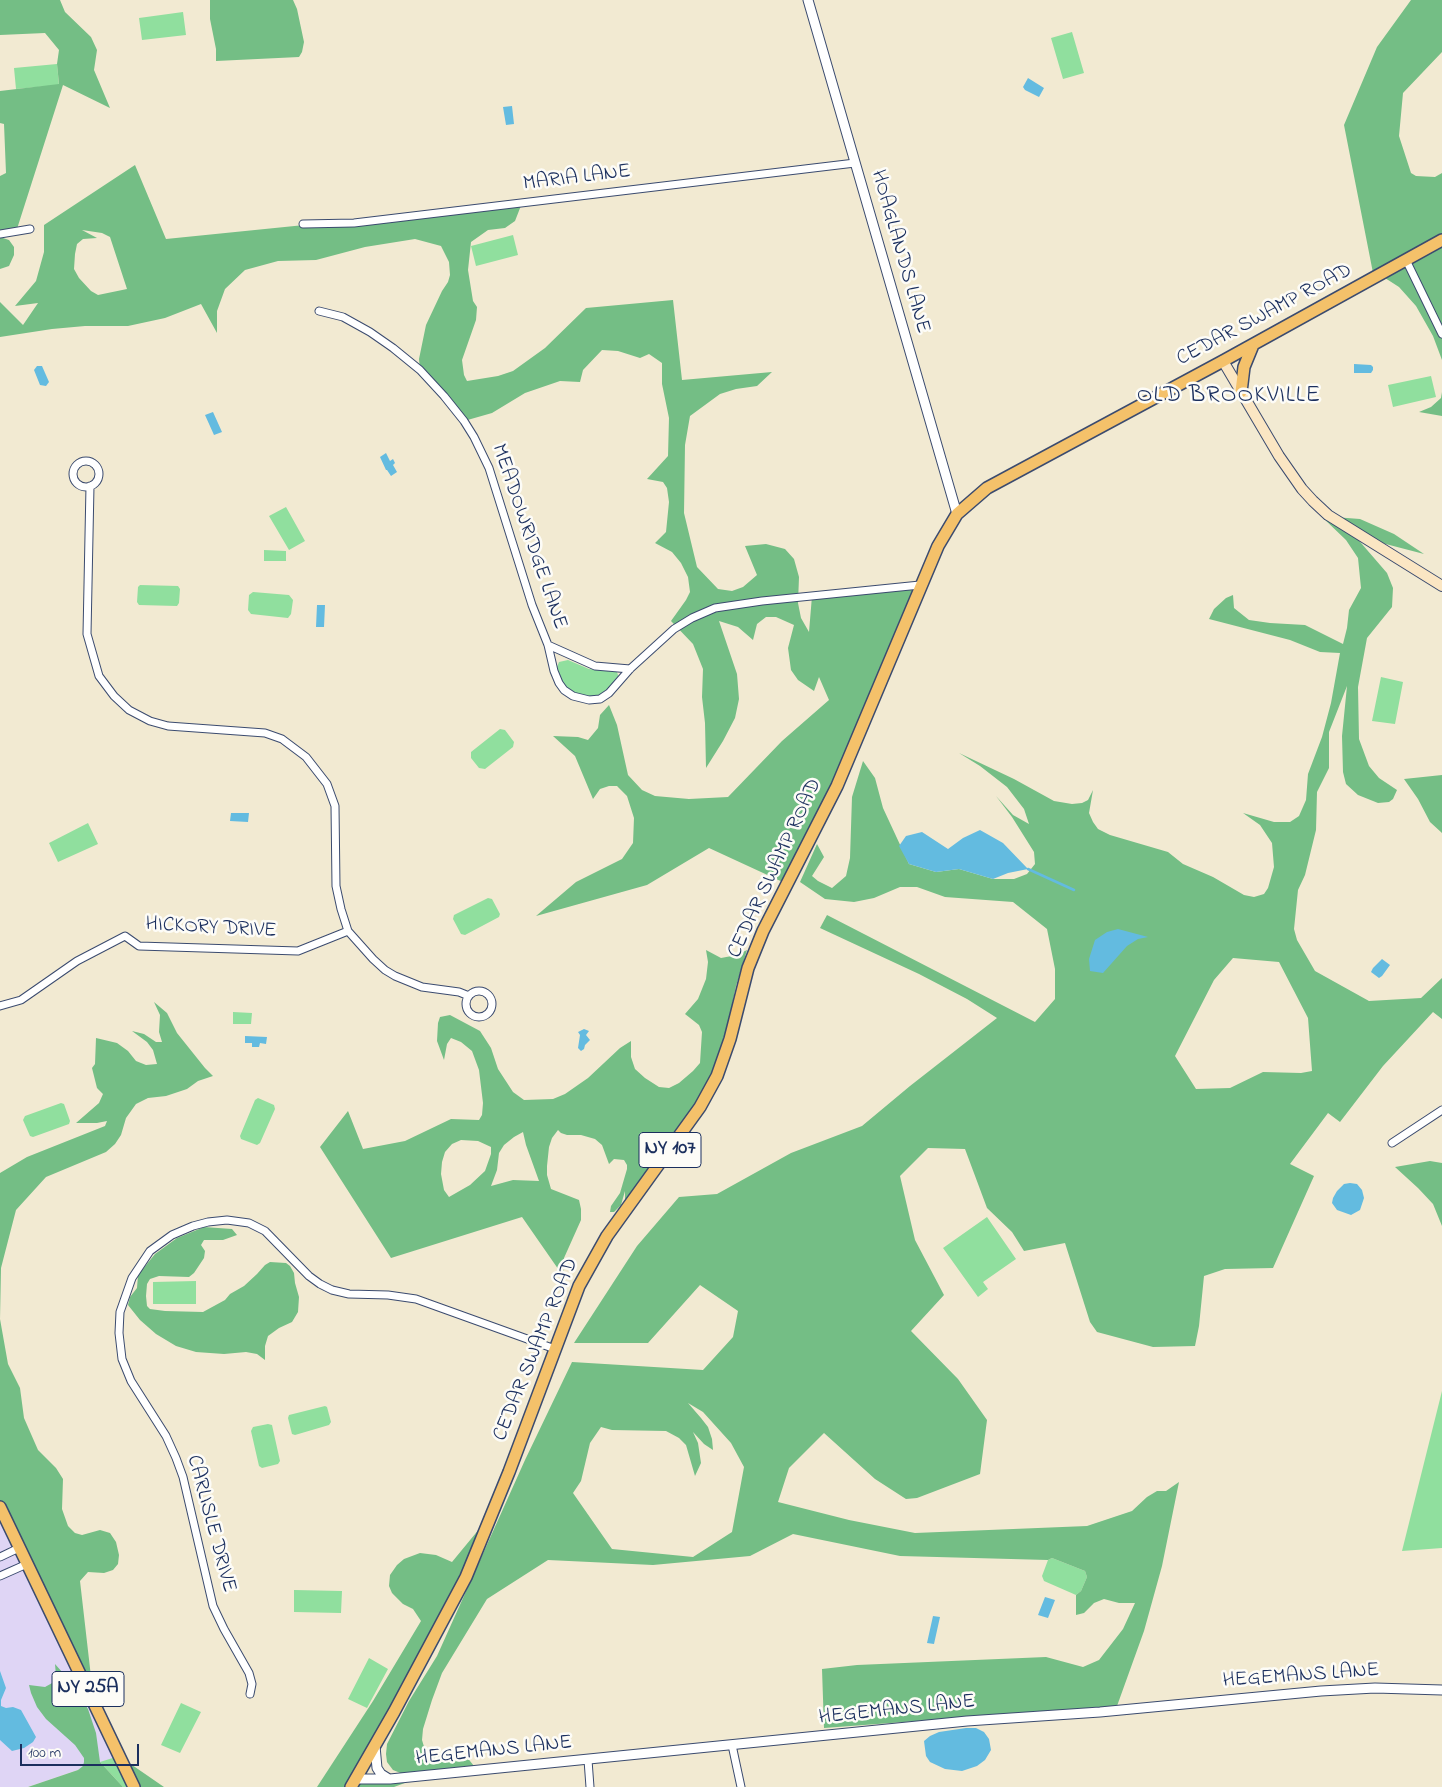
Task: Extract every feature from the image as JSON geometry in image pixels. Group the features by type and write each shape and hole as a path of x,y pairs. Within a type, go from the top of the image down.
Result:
{"main road":[{"name":"CEDAR SWAMP ROAD","path":"353,1783 466,1577 509,1472 580,1286 596,1253 700,1107 717,1076 730,1038 748,968 763,931 836,786 920,585 938,546 957,514 987,488 1442,240"},
{"path":"1241,392 1244,367 1253,344"},
{"path":"1223,361 1279,456 1302,489 1313,501 1328,515 1442,586"},
{"name":"NY 25A","path":"0,1507 134,1787"}],"street":[{"name":"HOAGLANDS LANE","path":"808,0 957,514"},
{"name":"MARIA LANE","path":"303,224 354,223 855,163"},
{"path":"0,234 30,229"},
{"path":"1406,260 1442,334"},
{"name":"MEADOWRIDGE LANE","path":"319,311 343,317 393,348 420,370 464,421 489,468 532,605 548,645 554,671 564,690 579,698 589,700 600,698 609,693 630,668 674,629 692,618 716,608 754,602 920,585"},
{"path":"90,486 87,634 98,676 114,696 129,710 150,721 168,726 265,733 282,739 306,757 327,784 335,806 336,886 348,931 373,959 395,976 422,987 459,992 469,996"},
{"name":"MEADOWRIDGE LANE","path":"548,645 595,666 630,668"},
{"name":"HICKORY DRIVE","path":"0,1006 20,1000 77,961 125,936 138,946 298,951 348,931"},
{"path":"1392,1144 1442,1110"},
{"name":"CARLISLE DRIVE","path":"250,1694 252,1684 249,1673 213,1606 184,1481 176,1458 166,1436 131,1381 122,1359 119,1332 120,1312 132,1278 150,1251 172,1235 200,1224 227,1220 249,1223 265,1231 309,1276 332,1290 349,1294 388,1295 416,1300 555,1349"},
{"path":"0,1557 19,1548"},
{"path":"0,1576 27,1564"},
{"name":"HEGEMANS LANE","path":"353,1783 967,1721 1100,1712 1321,1691 1375,1688 1442,1690"},
{"path":"732,1745 741,1787"},
{"path":"375,1746 377,1768 385,1777 390,1779"},
{"path":"588,1760 590,1787"}],"shaded area":[{"path":"0,1507 119,1756 28,1787 0,1787"}],"green space":[{"path":"0,0 60,0 65,12 91,37 97,50 94,70 110,108 63,85 16,232 0,234 0,176 6,173 4,124 0,123 0,91 59,84 57,64 59,50 45,33 0,35"},
{"path":"210,0 293,0 297,9 304,42 299,57 216,61 216,49 210,19"},
{"path":"1411,0 1442,0 1442,52 1403,93 1399,136 1411,173 1416,176 1435,177 1442,173 1442,240 1374,278 1344,125 1377,47"},
{"path":"183,12 186,35 142,40 139,18"},
{"path":"1072,32 1084,73 1063,79 1051,38"},
{"path":"57,64 59,85 16,89 14,68"},
{"path":"135,165 166,239 522,203 515,221 505,228 488,230 471,242 468,270 473,301 477,307 476,320 462,360 464,375 467,381 498,376 513,371 545,348 586,308 673,300 682,380 772,372 757,386 736,389 720,394 690,416 685,445 684,513 697,567 718,589 732,591 743,587 757,575 745,546 766,544 785,549 794,559 799,577 798,603 801,618 809,632 812,596 920,585 787,884 709,848 647,885 536,916 576,882 622,859 633,843 634,818 627,796 617,786 609,786 600,789 593,799 575,756 553,736 578,737 588,740 598,728 600,715 609,705 617,725 628,775 642,790 655,796 689,799 728,797 782,741 829,700 819,677 814,691 798,680 791,670 788,648 794,625 776,617 766,617 757,624 753,640 738,627 719,621 737,674 739,699 735,718 706,768 705,723 702,697 703,669 693,644 671,621 690,592 688,577 681,563 672,552 655,543 666,532 669,502 667,488 663,482 647,479 668,456 669,418 662,384 662,363 649,354 640,358 618,351 602,350 583,370 580,382 560,381 525,393 492,413 464,421 420,370 419,359 426,325 450,275 449,262 441,246 415,239 365,247 316,260 278,261 245,270 225,289 217,311 217,333 201,304 165,318 128,326 85,326 0,337 0,302 23,325 38,303 15,306 36,281 44,252 44,225","holes":["82,230 102,233 110,237 127,289 98,295 91,291 79,278 74,269 77,244 83,239 97,238"]},
{"path":"513,235 518,255 476,266 471,246"},
{"path":"0,237 9,240 14,247 14,255 9,266 0,269"},
{"path":"1442,241 1442,360 1433,336 1416,306 1399,287 1385,278 1378,277"},
{"path":"1431,376 1436,397 1393,407 1388,385"},
{"path":"1442,392 1442,416 1419,412 1431,407 1441,398"},
{"path":"286,507 305,541 289,550 269,516"},
{"path":"1321,516 1360,519 1394,534 1424,554 1355,536 1387,573 1393,588 1392,607 1367,638 1358,687 1359,739 1369,766 1379,778 1397,790 1393,799 1389,802 1378,803 1358,795 1346,784 1343,772 1342,736 1347,686 1329,732 1329,768 1317,792 1316,830 1305,875 1298,890 1294,929 1297,940 1315,971 1369,1001 1421,998 1442,978 1442,1019 1433,1012 1383,1066 1340,1122 1328,1113 1290,1164 1314,1176 1273,1268 1225,1269 1204,1276 1195,1346 1153,1347 1097,1332 1090,1322 1065,1243 1024,1251 1012,1232 987,1208 965,1149 928,1148 900,1176 915,1240 944,1295 911,1331 958,1379 987,1420 980,1474 917,1498 906,1499 875,1479 824,1433 789,1468 778,1502 849,1520 915,1533 1087,1526 1132,1511 1147,1497 1157,1491 1166,1491 1179,1482 1162,1566 1144,1631 1117,1706 824,1728 822,1669 857,1665 1046,1657 1083,1667 1099,1660 1123,1629 1135,1603 1119,1603 1104,1599 1094,1603 1084,1613 1076,1615 1076,1595 1081,1591 1087,1577 1085,1571 1052,1558 1048,1560 900,1556 793,1534 750,1556 653,1565 548,1560 487,1599 442,1673 432,1700 423,1729 422,1740 425,1750 445,1759 466,1756 474,1766 421,1777 394,1787 317,1787 373,1701 421,1621 413,1609 403,1604 392,1593 389,1586 390,1575 404,1559 420,1553 436,1555 452,1562 494,1511 359,1778 403,1774 393,1770 387,1762 387,1744 409,1701 437,1656 525,1460 572,1362 703,1370 733,1337 738,1311 700,1285 648,1343 574,1343 637,1246 679,1197 717,1194 791,1153 862,1126 997,1018 967,999 919,974 820,928 827,915 1035,1022 1055,999 1055,969 1047,929 1013,902 945,897 917,887 900,887 874,898 854,902 825,899 800,882 817,844 824,857 812,876 832,888 846,876 850,858 852,797 863,761 875,778 883,808 909,864 936,872 959,869 993,879 1014,879 1027,874 1035,864 1034,852 996,796 1013,815 1029,824 1024,809 1007,787 980,766 959,753 1014,779 1054,801 1072,804 1082,803 1088,800 1093,790 1089,813 1098,829 1110,835 1168,852 1183,864 1213,877 1244,895 1254,897 1264,894 1268,888 1274,867 1272,843 1260,825 1243,813 1274,822 1290,822 1299,816 1306,800 1308,774 1322,737 1331,703 1340,653 1320,652 1290,640 1209,619 1214,609 1226,598 1233,595 1234,608 1249,620 1305,625 1343,644 1349,610 1361,588 1358,558 1346,540","holes":["1233,958 1279,962 1308,1018 1312,1071 1301,1073 1263,1072 1230,1088 1196,1089 1175,1056 1214,980","688,1403 703,1412 731,1443 744,1467 732,1532 693,1557 612,1549 573,1493 581,1481 590,1443 601,1427 612,1430 666,1431 679,1438 686,1445 695,1476 701,1463 698,1443 693,1432 704,1444 713,1450 712,1439 708,1427"]},
{"path":"264,550 286,551 286,561 264,561"},
{"path":"140,585 178,586 180,589 179,603 177,606 139,605 137,602 138,587"},
{"path":"253,592 289,595 293,600 291,614 288,618 251,614 248,610 249,595"},
{"path":"568,660 589,669 617,672 619,678 605,693 597,696 589,698 570,692 563,684 557,667 559,662"},
{"path":"1381,677 1403,682 1395,724 1372,721"},
{"path":"500,729 505,730 514,742 513,747 485,769 479,768 471,758 471,752"},
{"path":"1442,775 1442,833 1430,822 1418,799 1404,779"},
{"path":"88,823 98,844 58,862 49,843"},
{"path":"488,898 492,899 500,914 499,917 465,935 461,934 453,919 454,915"},
{"path":"706,950 721,958 737,955 747,950 736,986 717,1066 699,1101 644,1181 625,1201 625,1191 621,1205 614,1212 610,1212 611,1206 620,1193 627,1169 624,1160 614,1159 609,1164 602,1145 595,1139 581,1135 567,1135 558,1130 552,1138 547,1166 547,1175 551,1189 579,1200 581,1209 581,1220 564,1258 563,1276 522,1217 391,1258 320,1147 348,1111 363,1149 405,1141 451,1119 479,1120 482,1115 483,1103 479,1070 472,1051 461,1042 451,1038 447,1044 444,1060 437,1041 440,1017 450,1015 480,1031 491,1048 498,1069 513,1092 524,1100 553,1099 565,1094 588,1078 620,1048 631,1041 631,1057 635,1069 659,1087 669,1088 679,1083 700,1063 702,1032 699,1025 685,1014 698,999 706,979 708,962","holes":["523,1132 539,1181 513,1180 491,1186 497,1170 499,1153 504,1145","461,1140 478,1141 491,1147 491,1154 485,1171 470,1185 449,1197 444,1190 441,1174 442,1162 445,1152 452,1144"]},
{"path":"154,1002 167,1013 177,1033 213,1076 198,1081 187,1089 166,1096 148,1098 136,1104 126,1118 121,1135 106,1152 46,1177 16,1210 1,1268 0,1319 0,1173 27,1157 105,1126 107,1121 76,1123 99,1103 103,1094 97,1088 92,1068 95,1064 96,1038 117,1043 128,1051 136,1061 146,1065 157,1064 153,1050 147,1042 132,1031 144,1034 156,1042 162,1042 159,1032 160,1015"},
{"path":"233,1012 252,1013 251,1024 233,1024"},
{"path":"258,1098 274,1105 275,1109 260,1143 257,1145 241,1139 240,1136 255,1100"},
{"path":"61,1103 64,1104 70,1121 69,1124 33,1137 30,1136 23,1120 25,1116"},
{"path":"1430,1161 1442,1163 1442,1226 1433,1204 1395,1167"},
{"path":"987,1217 1016,1259 983,1282 988,1289 978,1297 943,1248"},
{"path":"204,1227 232,1229 237,1235 223,1240 204,1240 201,1245 205,1251 204,1258 189,1277 159,1276 150,1279 147,1284 147,1306 150,1309 165,1311 203,1312 225,1300 230,1294 244,1286 270,1262 286,1263 294,1273 299,1297 298,1312 292,1322 268,1336 265,1346 265,1360 257,1354 246,1352 224,1354 196,1352 176,1346 156,1334 140,1320 128,1305 130,1297 137,1288 138,1275 155,1254 177,1238"},
{"path":"196,1281 196,1304 153,1304 153,1282"},
{"path":"0,1319 8,1364 20,1388 24,1418 38,1450 56,1468 63,1479 62,1509 68,1526 75,1533 82,1535 100,1530 110,1533 116,1542 119,1555 118,1564 113,1570 104,1573 88,1572 80,1581 94,1703 0,1507"},
{"path":"1442,1391 1442,1548 1402,1551"},
{"path":"327,1407 331,1422 329,1425 295,1435 292,1434 289,1415"},
{"path":"272,1425 280,1461 278,1464 262,1468 259,1466 251,1431 253,1427"},
{"path":"1052,1558 1085,1571 1087,1577 1081,1591 1076,1595 1044,1581 1042,1576 1048,1560"},
{"path":"294,1590 342,1591 341,1613 294,1612"},
{"path":"369,1658 388,1669 367,1708 348,1699"},
{"path":"55,1664 70,1681 88,1709 96,1733 100,1762 123,1787 28,1787 78,1770 83,1766 84,1762 84,1758 75,1745 46,1719 37,1707 31,1693 29,1685 45,1687 54,1682 56,1676"},
{"path":"181,1703 201,1712 180,1753 161,1745"},
{"path":"119,1756 134,1787 123,1787 100,1762"},
{"path":"119,1756 164,1787 134,1787"}],"water":[{"path":"1028,78 1044,88 1039,97 1023,87"},
{"path":"512,106 514,124 506,125 503,107"},
{"path":"1354,364 1371,365 1373,370 1371,373 1354,373"},
{"path":"37,366 42,366 49,382 46,386 40,385 34,370"},
{"path":"213,412 222,432 214,435 205,415"},
{"path":"386,453 390,461 393,459 395,463 393,465 397,472 391,476 380,457"},
{"path":"317,605 325,605 324,627 316,627"},
{"path":"231,813 249,813 248,822 230,821"},
{"path":"980,830 1003,843 1028,869 1008,873 993,879 959,869 936,872 909,864 899,846 906,836 922,832 948,849 963,838"},
{"path":"1118,929 1148,937 1138,939 1127,946 1103,973 1090,971 1089,959 1095,940 1107,932"},
{"path":"1382,959 1390,965 1379,978 1371,972"},
{"path":"584,1029 589,1031 586,1035 590,1040 581,1051 578,1048 580,1035 578,1032"},
{"path":"245,1036 267,1037 266,1044 260,1043 259,1047 252,1047 252,1043 245,1043"},
{"path":"1344,1184 1357,1184 1362,1190 1364,1198 1360,1210 1351,1215 1337,1210 1332,1203 1337,1191"},
{"path":"1045,1597 1055,1600 1048,1618 1038,1615"},
{"path":"933,1616 940,1617 934,1644 927,1643"},
{"path":"0,1671 6,1688 1,1700 1,1706 21,1710 36,1737 33,1742 24,1748 12,1751 0,1740"},
{"path":"976,1728 984,1732 989,1739 991,1750 985,1760 977,1766 962,1771 945,1769 930,1762 926,1756 924,1741 939,1732"}],"waterway":[{"path":"1028,869 1074,890"}],"district":[{"name":"OLD BROOKVILLE","path":"1229,397"}]}
